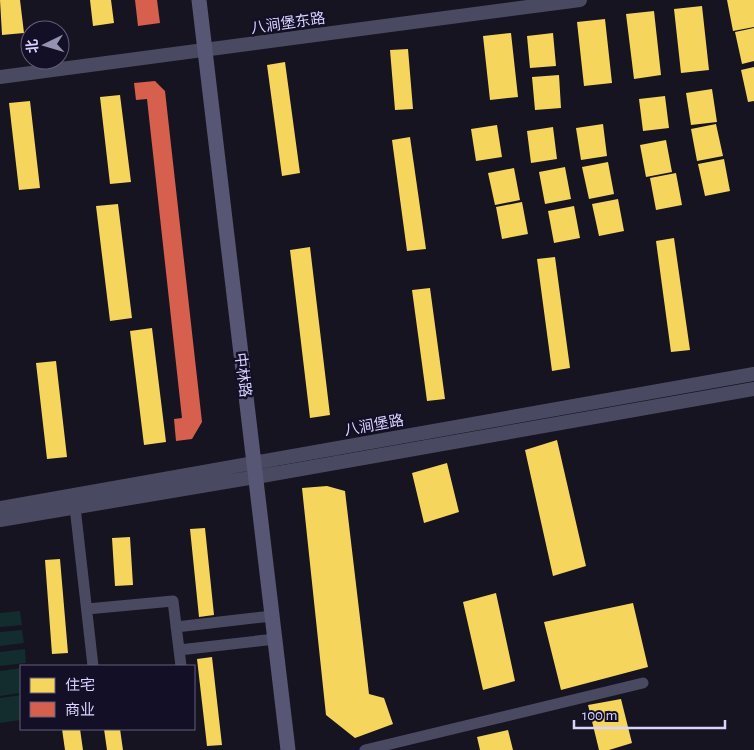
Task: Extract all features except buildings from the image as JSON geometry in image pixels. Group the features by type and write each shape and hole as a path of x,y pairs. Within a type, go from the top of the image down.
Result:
{"main road":[{"name":"中林路","path":"199,0 288,750"}],"street":[{"name":"八涧堡东路","path":"0,77 580,0"},
{"name":"八涧堡路","path":"0,520 75,508 255,470 754,374"},
{"name":"八涧堡路","path":"0,508 255,470 754,389"},
{"path":"75,508 93,665"},
{"path":"87,609 173,601 181,665"},
{"path":"176,627 272,616"},
{"path":"179,650 275,640"},
{"path":"365,750 643,683"}],"green space":[{"path":"20,611 22,625 0,627 0,613"},
{"path":"22,630 24,643 0,646 0,632"},
{"path":"25,649 26,663 0,666 0,652"},
{"path":"20,668 20,693 0,696 0,671"},
{"path":"20,695 20,720 0,723 0,698"}]}
